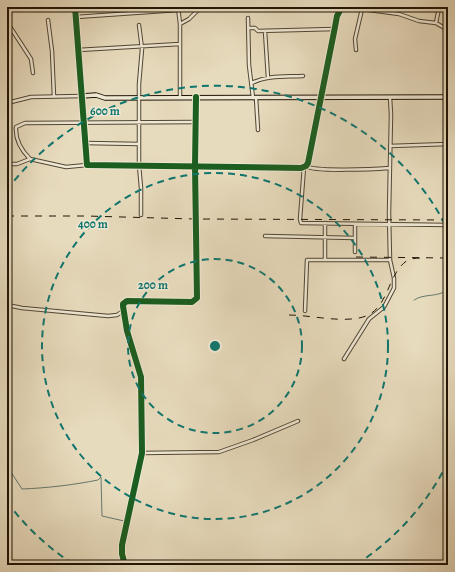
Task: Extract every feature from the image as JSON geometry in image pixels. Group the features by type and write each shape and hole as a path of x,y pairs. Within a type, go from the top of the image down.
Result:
{"street":[{"path":"75,7 77,51 85,122 87,165"},
{"path":"180,24 189,19 201,7"},
{"path":"342,7 337,16 305,166 300,222 303,224 448,224"},
{"path":"436,22 440,8"},
{"path":"76,17 178,9 180,24 180,97"},
{"path":"356,50 355,39 362,9 399,14 419,21 436,22 448,30"},
{"path":"248,18 249,65 258,130"},
{"path":"48,20 52,51 54,97"},
{"path":"7,22 31,59 33,73"},
{"path":"139,25 141,46 139,98 141,215"},
{"path":"248,28 254,28 258,31 334,29"},
{"path":"265,31 268,78"},
{"path":"77,51 180,44"},
{"path":"252,83 257,80 268,78 303,76"},
{"path":"7,103 31,97 96,95 105,98 448,97"},
{"path":"125,565 122,554 122,545 142,453 141,377 127,331 123,304 127,301 192,302 197,298 195,166 196,97"},
{"path":"344,359 369,319 382,309 392,292 394,284 390,260 390,98"},
{"path":"196,122 24,123 16,127 19,143 30,159 66,167 87,165 139,165 305,166 310,168 328,169 389,168"},
{"path":"86,143 139,144"},
{"path":"390,146 448,144"},
{"path":"7,164 17,164 30,159"},
{"path":"325,223 325,260"},
{"path":"355,224 355,252"},
{"path":"265,236 355,238"},
{"path":"305,311 306,260 390,260"},
{"path":"7,305 22,308 108,316 117,315 123,311"},
{"path":"142,453 219,452 253,440 298,421"}],"waterway":[{"path":"414,300 439,294 448,290"},
{"path":"7,466 22,489 79,483 98,480 101,477 102,516 124,521 123,534"}],"railway":[{"path":"7,216 86,216 195,219 448,220"},
{"path":"356,257 448,258"},
{"path":"289,315 338,319 366,316 380,305 401,266 410,259 424,258"}],"cycle path":[{"path":"75,7 87,165 301,168 306,166 308,163 337,16 342,7"},
{"path":"125,565 122,554 122,545 142,453 141,377 127,331 123,304 127,301 192,302 197,298 195,166 196,97"}]}
